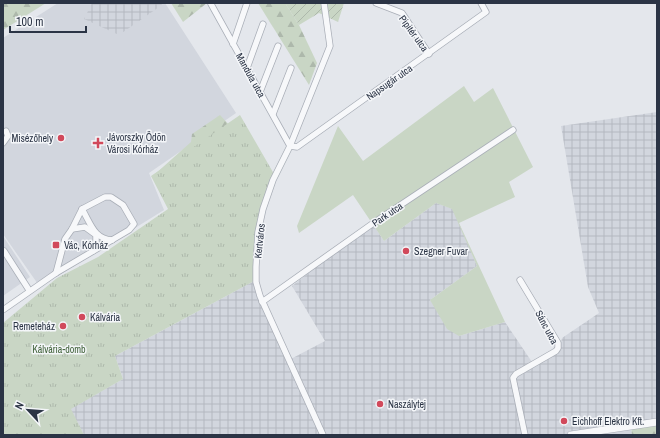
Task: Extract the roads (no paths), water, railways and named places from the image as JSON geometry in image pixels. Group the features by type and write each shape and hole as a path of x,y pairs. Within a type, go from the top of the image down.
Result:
{"street":[{"path":"233,44 247,3"},
{"name":"Kertváros","path":"323,435 262,302 256,282 258,232 269,189 290,146 330,46 324,3"},
{"name":"Pipitér utca","path":"376,3 402,13 429,54"},
{"name":"Napsugár utca","path":"290,146 297,147 486,12 481,3"},
{"name":"Mandula utca","path":"211,4 290,146"},
{"path":"247,68 263,24"},
{"path":"260,92 278,46"},
{"path":"273,114 291,68"},
{"name":"Park utca","path":"262,302 372,224 513,130"},
{"path":"3,143 8,136 6,131"},
{"path":"3,310 29,290 129,230 134,224 123,205 111,197 105,197 82,210 72,230 65,238 56,273"},
{"path":"82,210 96,235 96,242 93,252"},
{"path":"72,230 85,227 106,240 112,240"},
{"path":"4,251 29,290"},
{"name":"Sánc utca","path":"520,280 558,342 558,348 556,351 516,374 513,378 525,435"},
{"path":"571,435 657,422"}],"place":[{"name":"Misézőhely","path":"61,138"},
{"name":"Jávorszky Ödön Városi Kórház","path":"98,143"},
{"name":"Vác, Kórház","path":"56,245"},
{"name":"Szegner Fuvar","path":"406,251"},
{"name":"Kálvária","path":"82,317"},
{"name":"Remeteház","path":"63,326"},
{"name":"Naszálytej","path":"380,404"},
{"name":"Eichhoff Elektro Kft.","path":"564,421"}],"park label":[{"name":"Kálvária-domb","path":"59,349"}]}
